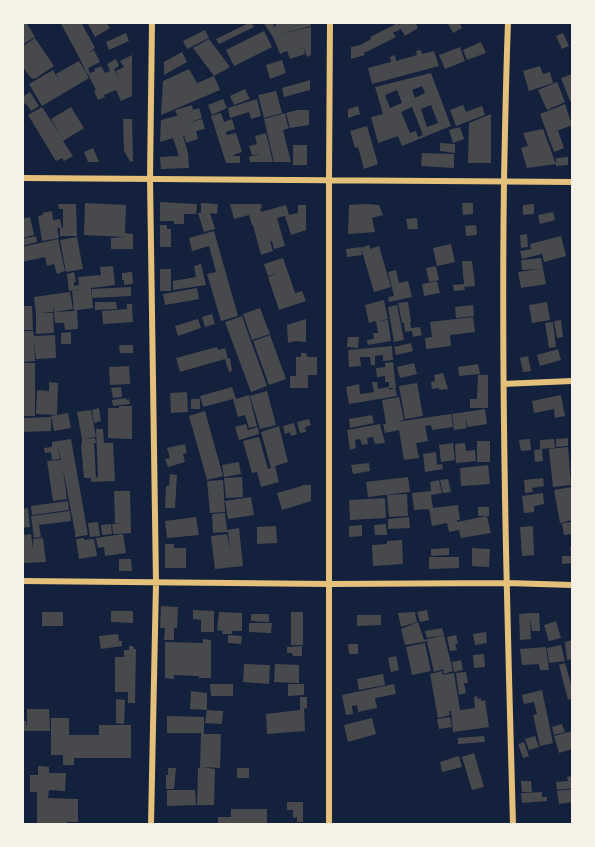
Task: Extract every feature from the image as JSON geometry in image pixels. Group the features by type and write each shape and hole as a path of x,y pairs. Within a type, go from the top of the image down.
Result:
{"street":[{"path":"151,825 156,583 150,178 152,22"},
{"path":"329,825 330,22"},
{"path":"508,22 504,182 504,384 506,583 513,825"},
{"path":"22,178 573,182"},
{"path":"504,384 573,381"},
{"path":"22,581 573,585"}],"building":[{"path":"24,22 35,37 22,45 22,24"},
{"path":"60,22 81,22 95,48 88,53 94,50 100,62 88,68 90,73 87,74"},
{"path":"87,22 106,22 110,28 95,37"},
{"path":"251,22 254,27 219,44 216,39"},
{"path":"263,22 273,22 274,27 275,22 310,22 311,26 281,34 311,27 311,55 307,57 304,47 305,54 290,59 287,51 280,54"},
{"path":"404,22 415,22 418,28 405,36 401,29 393,33 396,37 364,53 365,55 351,59 351,47 360,45 371,39 370,37"},
{"path":"447,22 459,22 462,28 453,33"},
{"path":"205,30 209,38 187,49 183,41"},
{"path":"264,31 272,47 234,66 226,50"},
{"path":"126,33 129,41 109,50 106,42"},
{"path":"563,33 569,46 562,49 556,36"},
{"path":"35,38 54,66 33,79 22,66 22,47"},
{"path":"209,39 230,67 214,76 193,48"},
{"path":"481,42 486,53 467,60 463,50"},
{"path":"460,47 465,61 445,69 439,55"},
{"path":"421,50 422,54 434,51 439,66 372,84 368,68 391,62 390,57 395,55 396,61 417,55 416,51"},
{"path":"182,52 187,62 164,75 164,62"},
{"path":"132,55 132,96 121,101 116,90 98,100 88,74 101,66 105,73 110,71 107,64 116,59 119,66 114,69 119,79 116,71 124,67 120,61"},
{"path":"282,60 286,73 270,79 266,65"},
{"path":"79,61 89,78 42,106 29,84 53,70 60,82 56,74"},
{"path":"540,66 543,74 550,72 553,83 529,91 523,71"},
{"path":"189,69 197,83 190,86 214,76 220,90 161,115 163,81"},
{"path":"431,73 451,126 402,146 398,136 378,143 371,117 383,114 375,87","holes":["422,86 425,93 415,98 412,90","397,90 402,103 390,108 385,95","431,105 438,123 427,127 421,109","412,107 423,135 418,137 416,131 410,133 401,112"]},
{"path":"572,74 572,100 570,101 561,78"},
{"path":"310,80 310,90 284,97 282,88"},
{"path":"557,82 565,102 547,110 538,90"},
{"path":"245,89 250,99 234,105 230,96"},
{"path":"276,91 282,113 264,118 258,95"},
{"path":"30,92 39,106 31,111 26,103 22,106 22,97"},
{"path":"223,99 227,108 212,115 208,105"},
{"path":"257,99 261,116 251,119 249,112 230,118 228,108"},
{"path":"565,104 572,125 552,133 558,131 564,148 554,152 540,114"},
{"path":"192,105 193,110 199,108 202,118 187,123 202,119 205,129 196,131 198,139 186,143 183,136 189,168 161,169 160,157 179,156 173,138 160,142 161,120 180,115 177,115 175,110"},
{"path":"463,105 466,112 482,106 485,115 456,126 450,110"},
{"path":"358,106 360,114 348,118 348,109"},
{"path":"42,107 61,136 51,119 71,107 84,128 63,141 73,156 64,161 62,158 56,161 28,115"},
{"path":"309,110 309,125 290,128 286,113"},
{"path":"221,113 224,122 232,119 235,129 226,132 227,135 236,133 242,152 233,155 240,156 240,163 226,163 211,116"},
{"path":"285,113 289,128 283,130 291,162 274,162 264,119"},
{"path":"491,114 491,163 468,163 469,123"},
{"path":"123,119 132,119 133,162 124,151"},
{"path":"367,126 378,164 364,169 358,147 355,148 350,131"},
{"path":"460,127 464,139 453,143 449,130"},
{"path":"543,129 556,164 527,168 521,148 528,146 523,133"},
{"path":"266,133 273,162 250,162 249,157 260,154 252,155 249,146 257,144 255,136"},
{"path":"440,143 455,144 455,153 440,151"},
{"path":"293,145 307,145 307,165 293,165"},
{"path":"93,148 99,162 88,162 84,152"},
{"path":"422,153 454,154 454,168 421,166"},
{"path":"568,157 568,165 556,166 556,158"},
{"path":"160,202 197,204 196,214 184,214 184,224 160,221"},
{"path":"85,203 126,205 125,233 133,234 133,249 111,249 111,238 125,237 84,235"},
{"path":"201,203 218,204 217,214 210,213 215,229 204,232 198,213 201,213"},
{"path":"462,203 473,203 473,214 463,215"},
{"path":"58,204 76,204 77,236 60,236 60,228 57,228 59,238 42,241 38,216 43,215 42,213 52,211 53,220 60,219 63,228 63,209 59,209"},
{"path":"230,204 261,204 261,212 286,205 289,215 298,213 298,205 306,205 306,230 291,235 285,216 277,218 285,246 274,249 272,241 270,242 273,251 261,255 249,215 234,219"},
{"path":"534,204 534,214 523,215 523,205"},
{"path":"349,205 379,205 383,215 372,218 375,232 348,234"},
{"path":"553,212 555,220 540,224 538,215"},
{"path":"30,217 34,235 23,238 22,219"},
{"path":"417,218 418,229 408,229 406,219"},
{"path":"160,225 167,225 167,229 171,229 171,247 160,247"},
{"path":"476,225 477,235 466,236 465,226"},
{"path":"214,231 238,316 221,321 207,274 216,272 209,246 192,251 189,238"},
{"path":"527,234 528,247 521,248 520,235"},
{"path":"36,236 37,242 22,246 22,239"},
{"path":"561,236 566,256 544,262 542,254 522,259 520,251 531,249 530,244"},
{"path":"77,237 83,269 66,272 60,240"},
{"path":"58,239 65,271 57,274 54,264 47,266 45,257 22,262 22,247"},
{"path":"451,244 455,262 437,266 433,248"},
{"path":"369,245 370,249 379,246 391,287 374,292 361,248"},
{"path":"361,247 362,255 347,257 346,249"},
{"path":"283,258 295,293 302,291 306,301 279,310 268,277 278,273 268,276 264,264"},
{"path":"541,258 546,284 521,288 518,272 540,269 522,270 521,260"},
{"path":"462,261 472,261 475,286 454,291 453,285 464,284"},
{"path":"201,264 206,285 173,290 173,281 196,277 194,266"},
{"path":"113,266 115,285 91,288 93,308 77,310 78,329 65,330 64,323 55,323 54,312 74,311 72,291 80,290 69,291 67,274 74,272 76,282 74,286 79,285 78,277 101,275 100,267"},
{"path":"436,266 439,280 429,282 426,268"},
{"path":"160,269 171,269 171,291 160,291"},
{"path":"396,270 399,283 408,281 412,297 389,302 388,297 394,296 388,272"},
{"path":"132,272 133,284 124,285 122,273"},
{"path":"437,281 440,293 424,296 422,284"},
{"path":"131,287 131,296 92,298 92,289"},
{"path":"197,288 199,299 165,305 163,294"},
{"path":"70,292 73,309 54,312 53,306 53,312 39,313 53,313 54,333 36,334 34,297"},
{"path":"384,300 388,319 379,321 388,320 391,341 368,345 367,340 374,339 373,333 378,333 376,321 369,323 365,305"},
{"path":"95,302 116,302 117,309 95,310"},
{"path":"408,302 411,328 420,327 422,335 413,337 412,331 405,332 398,303"},
{"path":"547,302 550,320 532,323 529,305"},
{"path":"127,304 132,304 133,322 103,324 102,311 127,309"},
{"path":"397,305 404,340 394,342 388,307"},
{"path":"473,305 474,316 456,318 455,307"},
{"path":"22,306 32,306 33,330 22,330"},
{"path":"260,308 270,334 252,340 243,314"},
{"path":"212,314 215,324 205,327 202,317"},
{"path":"242,316 267,386 251,392 225,322"},
{"path":"473,317 475,332 450,335 451,346 426,349 425,338 432,337 430,322"},
{"path":"198,319 201,328 178,336 175,326"},
{"path":"306,319 306,342 288,343 287,325"},
{"path":"561,320 563,337 557,338 554,321"},
{"path":"553,322 556,347 549,348 545,323"},
{"path":"22,331 33,331 34,336 55,335 56,358 36,359 34,340 35,361 23,362"},
{"path":"71,332 71,344 61,344 61,333"},
{"path":"270,335 286,379 269,385 253,341"},
{"path":"348,337 359,337 358,348 347,347"},
{"path":"411,343 413,351 396,355 394,347"},
{"path":"119,345 133,345 133,353 120,353"},
{"path":"392,346 393,360 383,361 383,355 375,356 375,365 371,365 370,357 360,357 361,366 349,367 348,350"},
{"path":"217,347 218,350 225,348 228,359 230,358 232,371 229,372 225,359 180,372 176,358"},
{"path":"558,349 561,360 540,366 537,355"},
{"path":"301,353 306,353 307,357 317,357 317,375 308,375 308,388 290,388 290,376 296,376 296,357 301,357"},
{"path":"528,356 531,371 523,372 520,358"},
{"path":"393,362 396,388 389,388 389,382 385,382 385,376 377,377 376,368 385,367 385,363"},
{"path":"22,363 35,363 35,416 22,416"},
{"path":"414,363 417,374 400,378 397,367"},
{"path":"478,364 480,374 459,376 458,367"},
{"path":"129,366 130,384 110,385 109,367"},
{"path":"443,373 448,389 432,389 431,382 435,381 434,375"},
{"path":"478,375 488,375 488,408 470,408 470,399 477,399"},
{"path":"49,382 58,383 57,415 36,414 37,390 49,391"},
{"path":"372,382 377,382 378,389 395,388 397,396 349,404 346,387 359,384 360,394 374,392"},
{"path":"417,383 423,416 405,419 399,386"},
{"path":"121,387 122,397 113,398 111,388"},
{"path":"232,387 236,399 249,395 257,426 249,428 245,415 238,417 233,399 203,407 200,396"},
{"path":"267,391 276,425 260,429 250,396"},
{"path":"187,392 188,412 171,413 170,393"},
{"path":"561,395 565,416 555,418 554,409 534,413 532,401"},
{"path":"399,397 404,420 396,422 451,414 453,427 432,430 431,425 425,426 428,441 416,443 419,458 404,460 399,430 385,433 383,424 386,424 382,400"},
{"path":"126,398 126,400 129,399 130,404 113,406 112,400"},
{"path":"191,399 200,399 200,409 191,409"},
{"path":"119,406 132,406 132,439 108,438 108,408 119,408"},
{"path":"99,408 101,421 94,423 92,410"},
{"path":"485,409 487,424 468,427 465,418 467,428 454,430 452,414"},
{"path":"91,410 96,437 82,439 77,412"},
{"path":"205,411 223,476 207,480 189,416"},
{"path":"68,413 71,428 54,431 51,416"},
{"path":"372,415 374,423 350,428 349,419"},
{"path":"51,417 51,431 22,432 22,418"},
{"path":"309,419 311,425 305,427 306,432 300,433 297,422"},
{"path":"294,423 297,434 291,436 290,432 285,434 283,426"},
{"path":"246,424 248,430 258,427 259,434 239,440 235,427"},
{"path":"380,424 385,443 375,444 373,437 367,438 368,444 362,445 360,439 355,440 356,448 350,450 347,430"},
{"path":"279,426 288,462 275,466 279,482 261,487 257,472 252,473 243,441 259,437 268,469 271,468 261,432"},
{"path":"96,429 103,429 104,443 113,443 115,481 91,482 91,478 84,478 82,439 95,438 96,478 98,476"},
{"path":"568,438 568,446 556,447 556,439"},
{"path":"71,439 88,535 75,537 63,469 67,499 53,501 47,461 61,460 58,446 60,459 52,460 51,452 45,453 44,448 52,447 52,442"},
{"path":"530,439 531,450 521,451 519,440"},
{"path":"554,439 555,448 540,449 540,440"},
{"path":"477,441 490,441 490,462 477,462"},
{"path":"453,443 455,460 441,462 439,445"},
{"path":"465,443 466,451 475,450 476,461 456,463 455,444"},
{"path":"185,444 187,453 183,454 185,462 168,467 165,459 170,458 167,448"},
{"path":"568,447 571,485 553,487 549,449"},
{"path":"542,449 543,461 535,462 534,450"},
{"path":"436,452 437,465 442,464 443,469 425,472 423,454"},
{"path":"239,462 241,474 224,477 222,465"},
{"path":"369,463 370,471 353,474 351,465"},
{"path":"488,465 490,484 461,486 460,468"},
{"path":"170,474 177,475 175,508 165,508 166,486 169,486"},
{"path":"242,477 243,497 226,498 224,478"},
{"path":"408,477 410,492 368,497 366,482"},
{"path":"543,478 544,486 532,488 533,492 525,493 524,480"},
{"path":"448,479 451,492 443,493 440,480"},
{"path":"223,480 225,512 210,513 207,481"},
{"path":"439,480 442,493 431,495 433,508 458,505 460,520 457,522 487,516 491,533 461,538 459,530 449,532 447,523 432,526 429,509 414,510 412,493 431,491 430,482"},
{"path":"302,485 311,485 311,501 282,510 277,493"},
{"path":"572,487 572,520 560,523 554,490"},
{"path":"114,491 130,491 131,533 113,534 112,524 122,523 115,523"},
{"path":"543,493 544,504 534,506 534,512 524,513 522,496"},
{"path":"407,494 408,516 389,517 387,495"},
{"path":"251,497 254,515 228,519 225,501"},
{"path":"385,498 386,518 350,520 349,500"},
{"path":"68,501 69,510 32,515 31,506"},
{"path":"478,507 489,507 489,516 478,516"},
{"path":"28,508 30,527 22,528 22,509"},
{"path":"70,511 71,521 39,525 41,537 34,538 31,516"},
{"path":"225,513 227,530 239,528 243,566 215,569 211,536 227,534 230,550 228,532 213,533 212,514"},
{"path":"196,517 199,535 167,538 165,521"},
{"path":"409,517 410,528 388,529 388,519"},
{"path":"98,522 100,536 90,537 88,523"},
{"path":"572,522 572,534 564,535 562,523"},
{"path":"111,524 112,534 102,535 101,525"},
{"path":"386,524 387,535 375,535 374,525"},
{"path":"362,525 362,536 349,537 349,526"},
{"path":"276,526 277,543 257,544 257,527"},
{"path":"533,526 534,555 522,556 520,527"},
{"path":"31,534 33,549 33,539 43,538 46,562 24,563 22,535"},
{"path":"123,534 126,553 105,556 104,547 98,548 96,538"},
{"path":"84,538 84,540 94,539 97,556 79,559 76,539"},
{"path":"402,540 403,564 373,566 372,545"},
{"path":"165,544 174,544 174,548 186,548 186,568 165,568"},
{"path":"570,547 572,547 572,563 562,564 562,556 571,556"},
{"path":"449,548 449,555 431,556 431,549"},
{"path":"472,548 490,549 489,567 472,566"},
{"path":"429,557 459,557 459,568 429,569"},
{"path":"119,559 131,559 132,571 119,571"},
{"path":"161,606 178,607 174,640 164,640 165,628 160,628"},
{"path":"193,610 214,611 214,632 201,632 201,620 193,619"},
{"path":"427,610 429,620 420,622 417,612"},
{"path":"111,611 133,611 133,623 111,622"},
{"path":"42,612 63,612 63,626 42,626"},
{"path":"219,612 242,613 242,631 222,634 223,631 217,630"},
{"path":"291,612 303,612 303,645 291,645"},
{"path":"415,612 417,622 401,627 398,613"},
{"path":"539,613 540,631 532,631 530,619 531,639 520,640 519,614"},
{"path":"251,614 269,614 269,622 251,621"},
{"path":"357,615 381,615 381,625 357,626"},
{"path":"556,621 561,638 549,641 544,625"},
{"path":"418,622 424,640 444,635 453,671 444,674 443,669 434,672 427,642 429,641 405,645 401,629"},
{"path":"249,623 272,623 271,633 249,632"},
{"path":"442,628 444,635 427,638 425,631"},
{"path":"486,632 487,643 475,645 473,634"},
{"path":"118,634 122,646 101,649 99,636"},
{"path":"228,635 242,636 241,644 228,643"},
{"path":"456,635 457,650 450,651 447,637"},
{"path":"203,639 211,640 211,678 174,675 174,679 165,678 165,642 203,643"},
{"path":"572,640 572,659 567,660 565,642"},
{"path":"425,643 431,671 412,675 406,647"},
{"path":"348,644 358,644 358,654 349,654"},
{"path":"561,645 565,661 549,663 547,648"},
{"path":"129,646 136,649 135,703 128,703 128,692 115,692 115,657 124,657 124,650 129,650"},
{"path":"302,646 302,656 287,653 287,647"},
{"path":"546,647 549,670 540,670 539,664 522,665 520,649"},
{"path":"484,654 485,667 474,668 473,655"},
{"path":"396,656 399,670 391,672 388,658"},
{"path":"461,660 463,670 454,672 452,662"},
{"path":"565,663 572,688 572,698 568,700 559,665"},
{"path":"244,664 270,665 269,684 243,682"},
{"path":"275,664 299,665 299,683 274,682"},
{"path":"442,671 443,675 454,673 460,710 475,708 474,697 481,698 481,701 485,700 489,727 453,732 451,711 449,711 450,715 438,718 430,674"},
{"path":"466,672 468,683 464,683 466,693 459,695 456,673"},
{"path":"383,674 385,685 359,690 357,679"},
{"path":"210,684 233,684 233,696 211,696"},
{"path":"288,684 304,684 304,695 288,696"},
{"path":"394,684 396,694 375,698 377,708 358,712 357,705 352,706 353,714 346,715 342,695"},
{"path":"542,690 553,743 540,746 533,715 537,714 534,702 524,704 522,695"},
{"path":"191,691 207,693 207,710 190,709"},
{"path":"300,697 307,697 307,708 304,709 305,731 267,734 266,714 300,710"},
{"path":"116,699 125,700 124,724 116,723"},
{"path":"27,709 49,709 50,731 22,731 22,721 26,721 27,728"},
{"path":"207,710 223,711 222,724 205,723"},
{"path":"167,716 204,717 204,734 221,734 220,768 202,767 215,769 214,805 197,805 201,733 167,733"},
{"path":"450,717 452,727 439,729 437,719"},
{"path":"51,718 69,718 69,735 99,735 99,725 131,725 131,758 74,758 74,765 63,765 63,755 51,755"},
{"path":"372,718 376,734 348,742 344,725"},
{"path":"562,724 565,732 554,735 552,727"},
{"path":"572,731 572,749 559,753 554,736"},
{"path":"484,736 485,742 458,744 458,738"},
{"path":"535,736 539,747 529,750 525,739"},
{"path":"524,742 529,756 523,758 518,744"},
{"path":"474,753 484,787 472,790 462,757"},
{"path":"459,756 462,767 442,772 440,762"},
{"path":"38,766 49,767 49,773 66,773 65,791 49,790 48,798 78,799 78,822 37,824 37,792 30,792 30,775 38,775"},
{"path":"168,768 176,768 174,789 166,789"},
{"path":"237,768 249,768 249,778 237,778"},
{"path":"572,776 572,788 557,790 556,782 568,781 567,777"},
{"path":"521,781 531,781 532,792 522,792"},
{"path":"572,789 572,802 559,804 557,791"},
{"path":"167,790 195,790 196,805 167,806"},
{"path":"542,792 542,797 547,797 547,801 522,803 521,793"},
{"path":"287,802 303,802 303,822 297,822 297,817 293,818 293,810 287,810"},
{"path":"231,809 267,809 267,824 218,824 218,817 231,817"}]}
